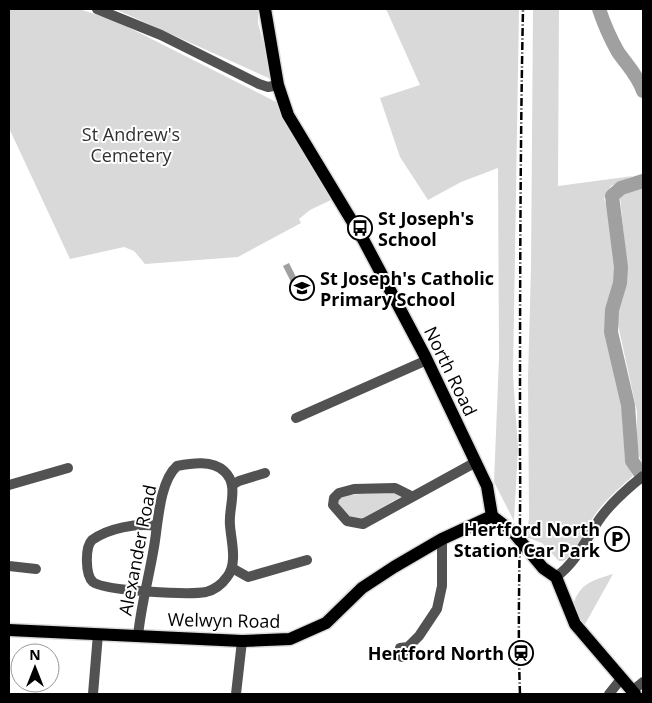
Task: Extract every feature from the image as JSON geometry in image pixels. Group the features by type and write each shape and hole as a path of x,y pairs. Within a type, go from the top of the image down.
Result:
{"main road":[{"name":"North Road","path":"266,9 278,85 288,115 364,241 427,360 487,486 492,516"},
{"name":"Welwyn Road","path":"9,630 242,641 290,639 315,629 338,612 372,581 442,539 492,516"},
{"path":"492,516 513,532 543,568 556,577 575,624 634,693"}],"street":[{"path":"97,9 161,35 259,84 268,87 278,85"},
{"path":"296,418 427,360"},
{"path":"411,496 395,488 354,489 339,493 334,498 333,506 347,520 363,524 476,462"},
{"name":"Alexander Road","path":"138,636 156,526 167,479 171,472 177,466 199,463 217,466 229,476 232,485"},
{"path":"9,485 68,468"},
{"path":"156,526 142,524 124,528 96,537 88,543 88,574 94,584 144,591 183,593 208,591 223,582 232,568 234,559 229,518 232,485 265,473"},
{"path":"556,577 570,567 603,514 639,479"},
{"path":"408,647 419,636 437,609 442,586 442,539"},
{"path":"232,568 248,577 307,560"},
{"path":"9,566 36,569"},
{"path":"94,694 98,634"},
{"path":"236,694 242,641"},
{"path":"609,694 621,679"},
{"path":"634,693 643,682"}],"green space":[{"name":"St Andrew's Cemetery","path":"9,9 79,9 116,21 278,103 333,199 310,210 299,219 301,223 238,257 145,264 134,251 124,247 70,259 9,128"},
{"path":"115,9 258,9 258,23 273,80"},
{"path":"386,9 519,9 513,375 518,448 514,521 494,482 499,358 498,168 461,182 428,200 400,157 380,98 420,85"},
{"path":"533,9 559,9 558,186 633,176 611,186 604,199 610,215 616,270 607,310 607,335 620,384 625,460 633,476 596,513 576,548 563,561 559,561 542,543 526,537 529,518 528,377 531,268"},
{"path":"643,185 643,466 637,451 637,412 615,311 624,277 625,247 620,197"},
{"path":"397,492 402,496 360,520 347,516 338,507 337,500 343,495"},
{"path":"613,574 584,626 573,605 579,592 583,587 599,578"}],"shaded area":[{"path":"289,263 297,279 291,282 283,266"}],"waterway":[{"path":"599,9 615,47 635,75 643,91"},
{"path":"643,181 621,188 612,196 621,267 620,283 612,310 611,332 628,405 632,461 643,477"}],"railway":[{"path":"520,694 520,232 523,9"}],"place":[{"name":"St Joseph's School","path":"360,228"},
{"name":"St Joseph's Catholic Primary School","path":"302,288"},
{"name":"Hertford North Station Car Park","path":"617,539"},
{"name":"Hertford North","path":"521,653"}]}
